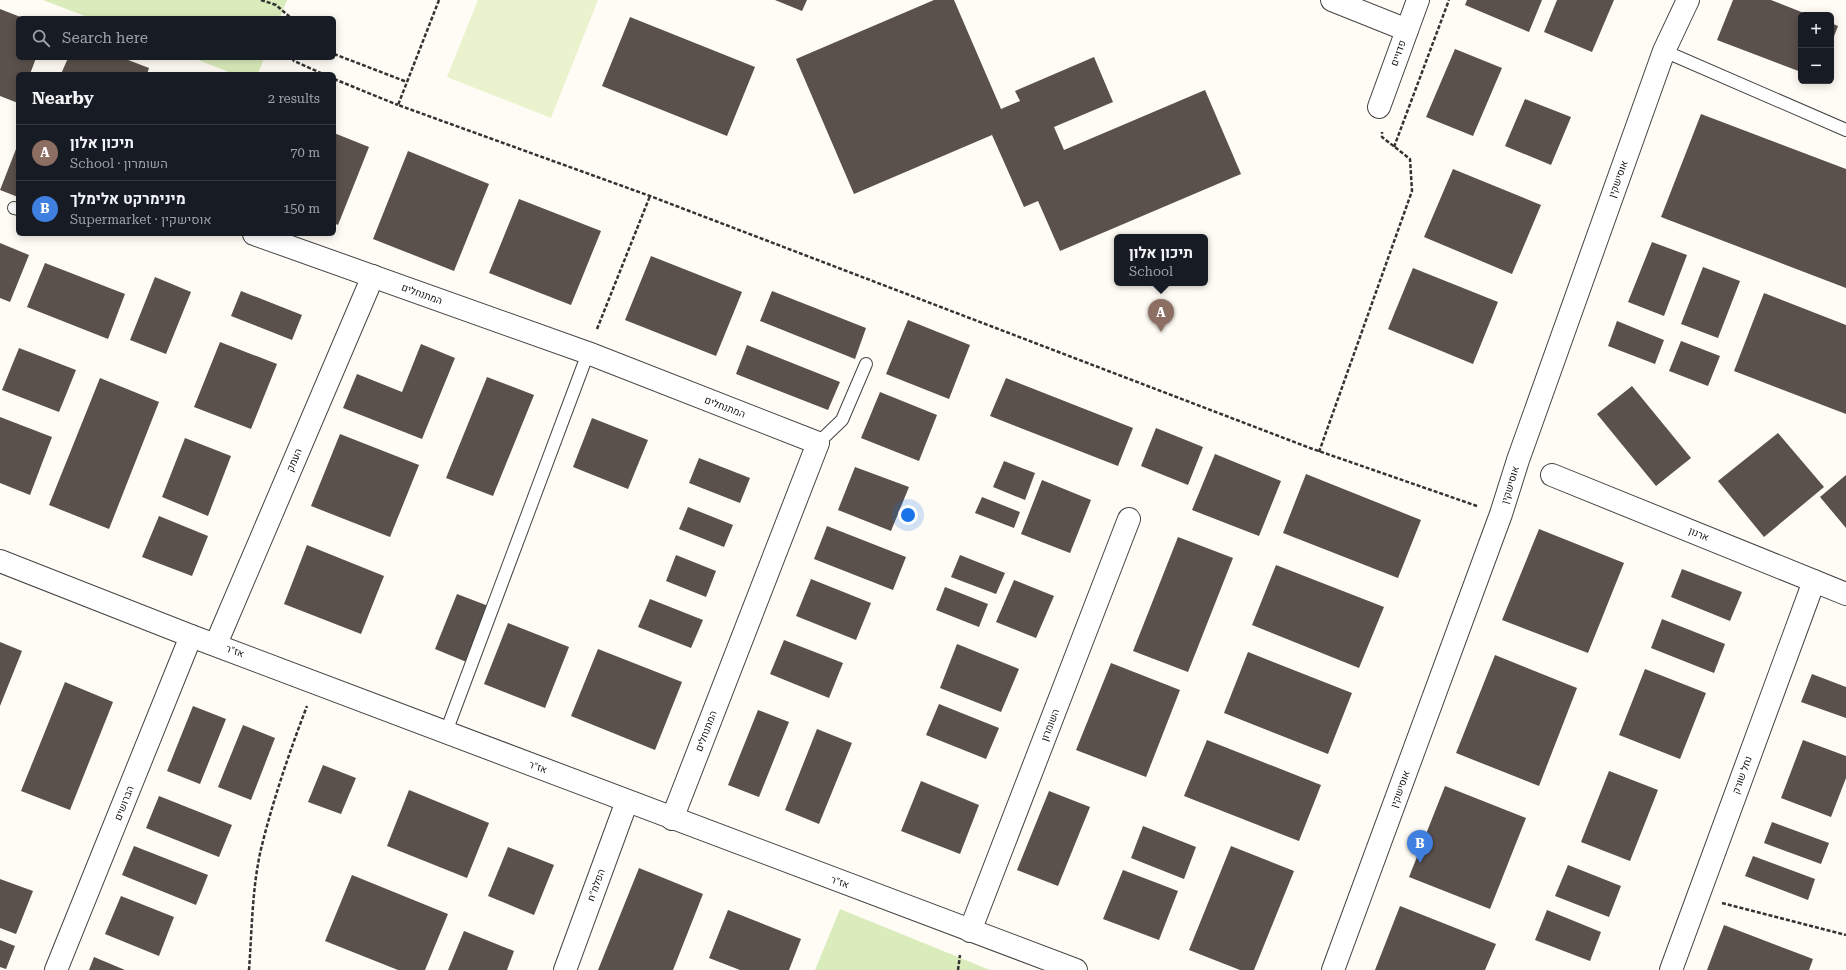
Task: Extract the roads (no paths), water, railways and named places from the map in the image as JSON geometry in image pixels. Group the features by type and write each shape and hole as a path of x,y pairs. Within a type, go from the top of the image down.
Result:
{"street":[{"path":"1332,0 1407,30"},
{"name":"פדויים","path":"1379,107 1418,0"},
{"name":"אוסישקין","path":"1333,970 1501,514 1518,460 1664,51 1688,0"},
{"name":"המתנחלים","path":"260,236 588,353 818,443 672,819"},
{"name":"העמק","path":"216,644 373,276"},
{"name":"ארנון","path":"1552,475 1846,594"},
{"name":"השומרון","path":"970,931 1129,519"},
{"name":"אז\"ר","path":"0,561 191,636 316,682 672,819 1076,970"},
{"name":"נחל שורק","path":"1671,970 1814,581"},
{"name":"הברושים","path":"56,970 191,636"},
{"name":"הפלמ\"ח","path":"565,970 627,801"}],"lane":[{"path":"1664,51 1846,130"},
{"path":"446,732 588,353"},
{"path":"818,443 842,420 866,364"}],"place":[{"name":"תיכון אלון","path":"1161,332"},
{"name":"מינימרקט אלימלך","path":"1420,863"}]}
